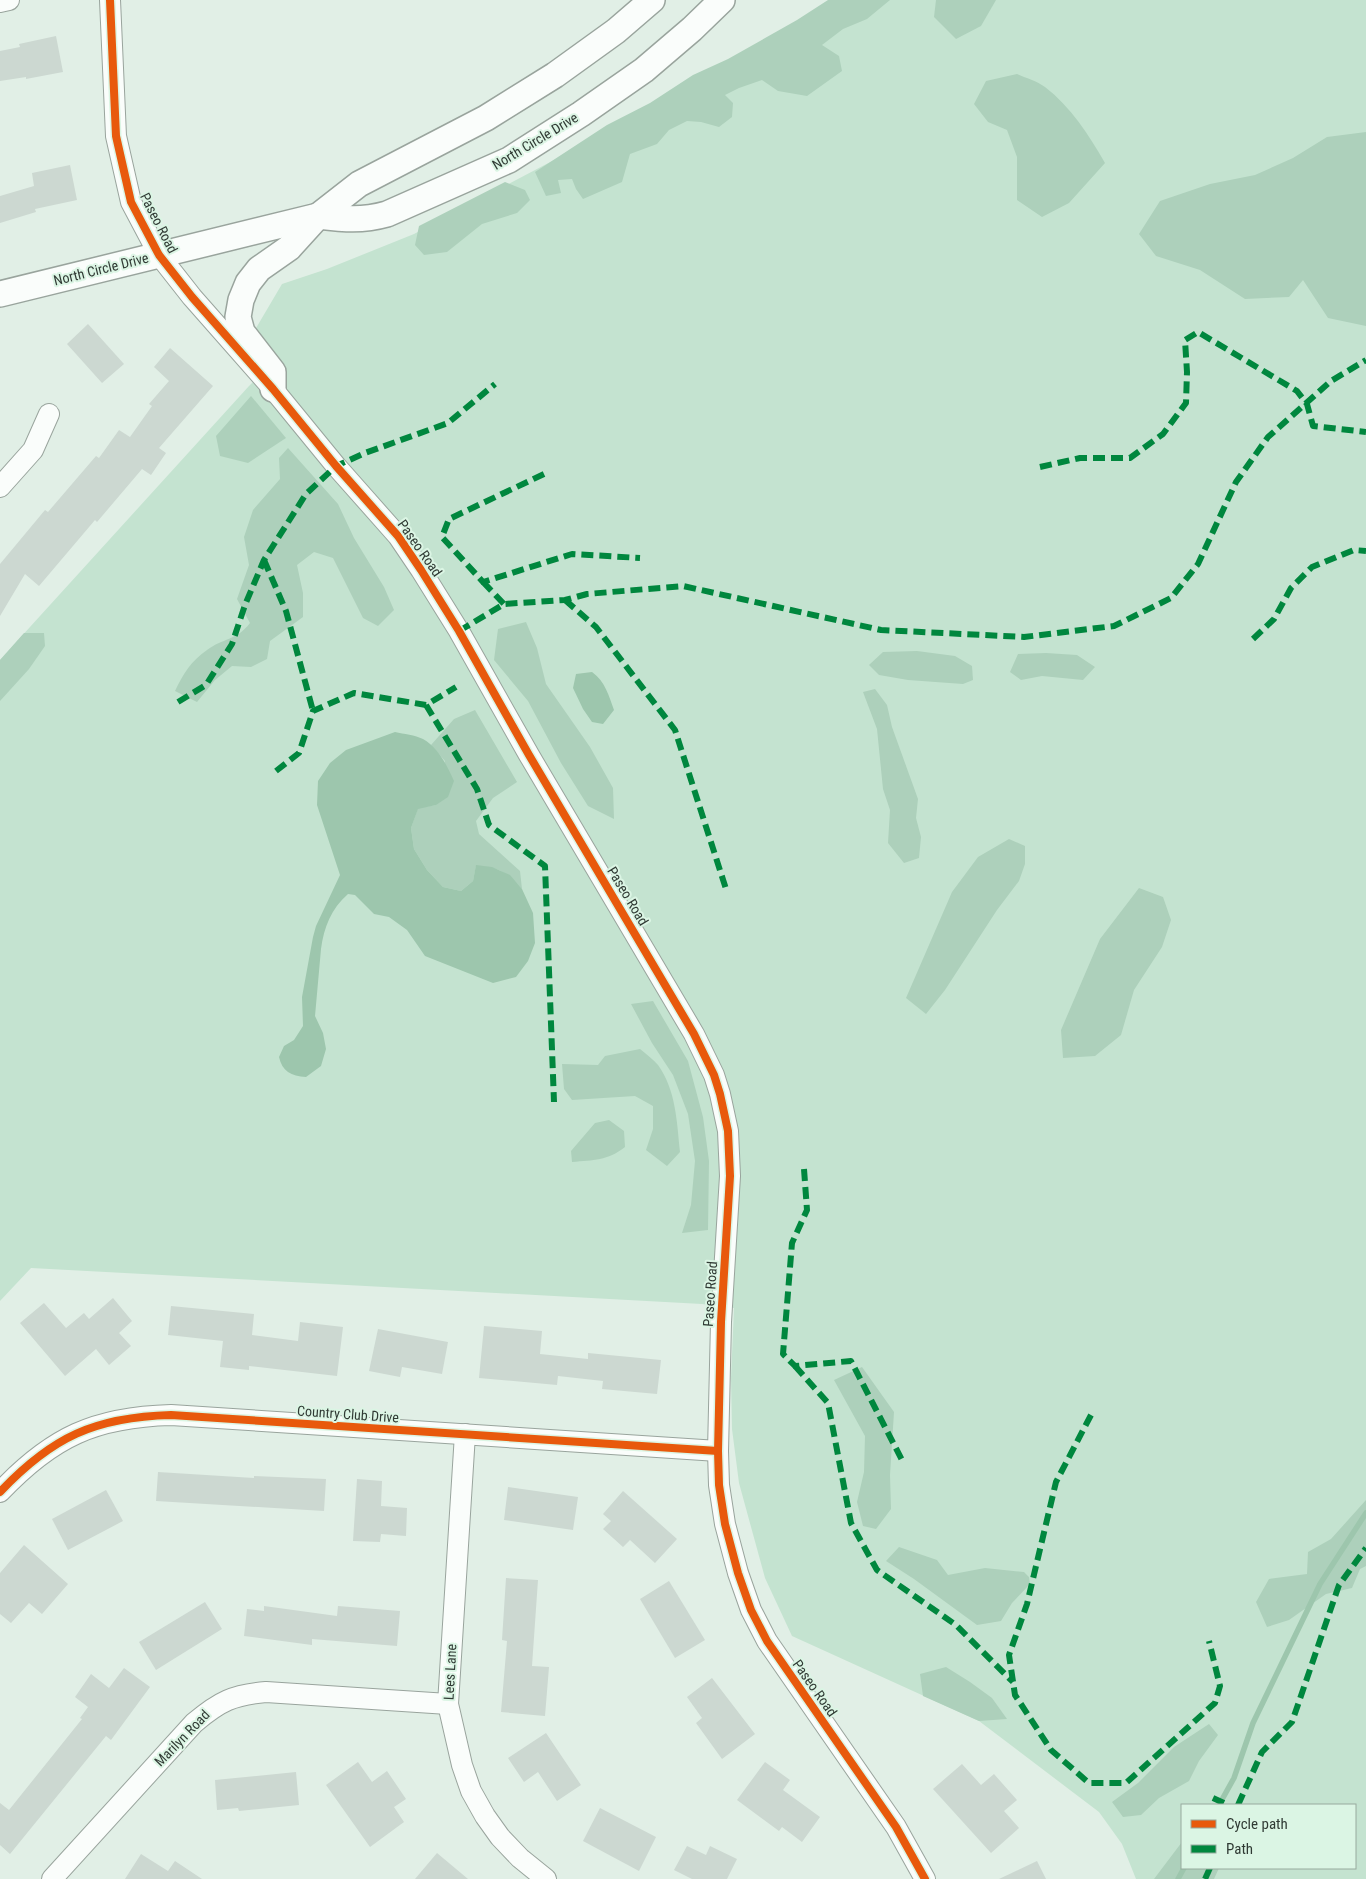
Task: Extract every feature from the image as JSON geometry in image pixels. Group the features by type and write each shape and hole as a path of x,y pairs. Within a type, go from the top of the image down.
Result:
{"main road":[{"name":"North Circle Drive","path":"318,216 359,184 486,118 555,75 616,31 652,0"},
{"name":"North Circle Drive","path":"0,294 318,216 349,220 370,219 387,214 509,160 581,114 644,70 692,29 722,0"},
{"path":"273,389 273,372 242,332 238,317 241,300 248,283 259,269 289,248 318,216"}],"street":[{"path":"0,2 9,0"},
{"name":"Paseo Road","path":"110,0 116,136 132,202 159,255 192,297 398,536 421,570 669,989 714,1075 726,1122 730,1176 720,1322 718,1451 719,1485 725,1524 738,1573 751,1610 767,1641 896,1827 924,1879"},
{"path":"0,487 34,450 49,414"},
{"name":"Country Club Drive","path":"0,1492 26,1466 69,1436 120,1419 145,1415 171,1415 718,1451"},
{"name":"Lees Lane","path":"465,1434 448,1704 462,1765 471,1791 500,1837 520,1858 546,1879"},
{"name":"Marilyn Road","path":"52,1879 194,1723 212,1708 228,1699 246,1694 266,1692 448,1704"}],"shaded area":[{"path":"828,0 890,0 867,19 843,29 822,45 839,56 842,71 807,96 778,91 762,80 739,88 725,95 733,103 732,117 719,127 701,122 687,121 669,130 657,144 630,154 622,182 583,199 572,179 558,180 561,193 546,196 535,172 607,125 650,103 693,75 728,59 797,20"},
{"path":"847,0 1366,0 1366,1879 1136,1879 1122,1844 1099,1812 979,1721 792,1636 765,1578 739,1483 732,1429 731,1378 734,1308 702,1304 31,1268 0,1301 0,660 272,363 252,335 282,284 327,269 414,234 628,121"},
{"path":"936,0 996,0 981,26 956,39 934,17"},
{"path":"1017,74 1042,85 1063,103 1086,132 1105,163 1069,203 1042,217 1017,200 1017,157 1007,130 988,122 974,104 986,81"},
{"path":"1366,132 1366,326 1328,318 1303,280 1289,297 1245,299 1200,270 1156,256 1139,234 1160,201 1210,184 1255,175 1293,158 1327,137"},
{"path":"505,182 525,190 530,200 517,213 482,224 447,252 424,255 415,245 419,226"},
{"path":"251,396 286,438 248,463 220,456 216,436"},
{"path":"288,448 338,504 354,538 384,587 394,610 378,626 363,618 333,558 314,552 297,565 303,593 303,617 270,641 267,659 251,667 232,666 215,680 197,702 175,691 184,673 201,654 240,633 250,623 237,599 249,565 244,537 253,510 280,479 279,458"},
{"path":"526,622 537,648 546,684 590,747 613,788 614,819 588,806 561,763 528,701 494,660 498,629"},
{"path":"24,633 44,633 45,646 29,669 0,701 0,660"},
{"path":"917,651 955,656 972,666 973,680 963,684 908,680 879,675 869,665 883,652"},
{"path":"1018,654 1077,655 1095,667 1083,680 1042,676 1021,680 1010,672"},
{"path":"592,672 603,684 614,710 603,724 592,722 583,709 573,688 576,674"},
{"path":"875,689 887,705 892,727 918,799 916,818 921,837 919,858 904,863 888,843 890,810 883,789 877,729 863,692"},
{"path":"475,710 517,782 493,798 476,821 479,834 520,871 522,889 512,878 497,869 476,866 473,881 461,891 443,887 427,870 414,849 411,828 418,808 436,805 445,761 431,745 454,719"},
{"path":"395,732 417,736 434,747 454,781 448,797 436,805 418,809 411,828 414,849 427,870 443,887 461,891 473,881 476,865 492,867 510,875 522,889 533,913 535,943 528,961 516,977 493,983 425,956 407,930 389,917 374,914 355,895 348,894 329,919 321,949 315,1016 323,1033 326,1049 321,1066 306,1077 296,1075 288,1072 282,1066 279,1057 284,1046 294,1040 303,1026 302,997 313,937 316,926 340,875 317,805 318,781 330,763 346,750"},
{"path":"1009,839 1025,846 1025,864 1019,881 997,910 945,990 926,1014 906,998 952,892 978,857"},
{"path":"1139,888 1163,897 1171,920 1162,947 1134,990 1121,1035 1095,1056 1063,1058 1061,1030 1100,939"},
{"path":"653,1001 688,1061 703,1117 709,1161 708,1230 682,1233 691,1205 695,1161 688,1114 673,1075 652,1043 631,1004"},
{"path":"640,1049 658,1065 669,1085 675,1107 680,1152 667,1166 646,1150 653,1129 653,1106 635,1096 572,1100 564,1089 562,1064 598,1065 605,1056"},
{"path":"609,1120 624,1131 625,1147 606,1157 572,1162 571,1151 595,1123"},
{"path":"862,1367 894,1412 890,1475 891,1509 876,1529 863,1526 857,1502 864,1472 865,1436 834,1380"},
{"path":"1366,1500 1366,1566 1360,1569 1352,1588 1326,1594 1289,1620 1267,1627 1256,1602 1269,1579 1307,1574 1308,1552 1331,1539"},
{"path":"899,1547 937,1560 948,1575 985,1568 1024,1572 1029,1577 1030,1584 1012,1603 1001,1621 977,1625 886,1561"},
{"path":"946,1667 992,1698 1007,1719 979,1721 923,1696 920,1674"},
{"path":"1209,1724 1218,1735 1199,1761 1189,1781 1159,1798 1141,1815 1123,1817 1112,1802 1138,1783 1174,1747"},
{"path":"1181,1843 1181,1869 1219,1869 1214,1879 1154,1879"}],"building":[{"path":"56,36 63,72 26,79 26,77 0,81 0,51 20,47 19,44"},
{"path":"70,165 77,200 35,209 36,212 0,223 0,196 34,186 32,173"},
{"path":"88,324 124,364 102,383 67,344"},
{"path":"170,348 213,386 159,448 166,453 151,475 142,469 97,522 95,520 39,586 25,574 0,616 0,564 45,510 48,512 96,456 99,458 119,430 130,437 152,406 149,404 169,381 154,367"},
{"path":"113,1298 132,1321 119,1333 131,1346 109,1365 96,1349 65,1376 20,1323 44,1303 66,1328 84,1313 89,1319"},
{"path":"171,1306 254,1314 252,1335 298,1341 300,1322 343,1327 337,1376 249,1366 249,1370 220,1367 223,1341 168,1335"},
{"path":"484,1326 542,1331 540,1354 588,1359 588,1353 661,1360 657,1394 602,1389 603,1381 558,1376 557,1385 479,1378"},
{"path":"378,1329 448,1342 442,1374 402,1367 400,1377 369,1371"},
{"path":"158,1472 254,1478 254,1476 326,1479 324,1511 156,1501"},
{"path":"357,1479 382,1481 381,1506 407,1508 406,1536 381,1534 380,1542 353,1541"},
{"path":"508,1487 578,1497 573,1530 504,1520"},
{"path":"106,1490 123,1521 68,1550 52,1519"},
{"path":"623,1491 677,1539 655,1563 630,1540 623,1547 603,1529 611,1521 603,1514"},
{"path":"24,1545 68,1584 42,1614 29,1603 11,1623 0,1614 0,1573"},
{"path":"506,1578 538,1580 532,1666 549,1667 545,1716 501,1712 507,1641 502,1640"},
{"path":"669,1581 705,1640 675,1658 640,1599"},
{"path":"205,1602 222,1629 156,1670 139,1642"},
{"path":"264,1606 337,1616 338,1606 400,1611 397,1646 312,1639 312,1645 244,1636 247,1609 264,1611"},
{"path":"124,1668 150,1687 111,1740 106,1736 10,1854 0,1845 0,1803 9,1810 82,1719 80,1718 88,1707 75,1697 91,1674 109,1688"},
{"path":"712,1678 755,1734 722,1759 696,1723 702,1718 687,1697"},
{"path":"546,1733 581,1785 557,1801 538,1772 524,1782 508,1758"},
{"path":"358,1762 372,1782 387,1771 406,1799 394,1807 404,1822 370,1847 326,1785"},
{"path":"765,1762 790,1780 783,1790 820,1817 802,1842 782,1827 779,1831 737,1800"},
{"path":"962,1764 981,1785 994,1774 1017,1800 1004,1811 1019,1828 991,1853 933,1789"},
{"path":"296,1772 299,1805 239,1811 238,1808 217,1810 215,1780"},
{"path":"600,1808 656,1837 639,1871 583,1841"},
{"path":"687,1846 706,1855 710,1846 737,1859 727,1879 692,1879 674,1870"},
{"path":"437,1853 468,1879 415,1879"},
{"path":"141,1854 168,1871 175,1861 202,1879 125,1879"},
{"path":"1037,1861 1046,1879 999,1879"}],"waterway":[{"path":"1220,1804 1234,1778 1253,1723 1320,1584 1366,1513"},
{"path":"1178,1879 1183,1869"}],"marked path":[{"path":"1040,467 1080,458 1130,458 1163,434 1186,403 1185,340 1198,332 1297,391 1307,404 1313,426 1366,432"},
{"path":"459,631 504,604 565,600 587,594 683,586 881,630 1024,637 1114,626 1171,598 1198,564 1236,482 1268,437 1331,381 1366,360"},
{"path":"178,702 206,685 232,644 245,605 264,560 306,494 336,466 365,453 448,423 495,384"},
{"path":"544,474 449,519 442,537 483,582 572,554 640,558"},
{"path":"1253,639 1274,619 1291,588 1312,567 1354,550 1366,551"},
{"path":"264,560 286,611 313,711"},
{"path":"483,582 504,604"},
{"path":"565,600 596,627 675,730 726,889"},
{"path":"276,771 299,753 313,711 354,693 426,705 456,687"},
{"path":"426,705 477,789 489,825 545,866 554,1102"},
{"path":"804,1169 807,1210 792,1243 783,1354 795,1366 851,1361 903,1462"},
{"path":"795,1366 828,1403 851,1523 877,1570 956,1625 1013,1682"},
{"path":"1091,1415 1056,1482 1027,1604 1009,1655 1015,1695 1051,1750 1089,1783 1126,1783 1215,1703 1220,1686 1209,1641"},
{"path":"1238,1804 1262,1752 1292,1722 1339,1585 1366,1548"},
{"path":"1213,1798 1226,1804"},
{"path":"1205,1879 1210,1869"}],"cycle path":[{"path":"110,0 116,136 131,202 159,255 192,297 398,536 459,631 529,755 694,1034 714,1075 728,1131 730,1176 721,1322 718,1451 719,1485 725,1524 738,1573 751,1610 767,1641 896,1827 925,1879"},
{"path":"0,1492 38,1457 76,1434 120,1420 171,1415 718,1451"}]}
